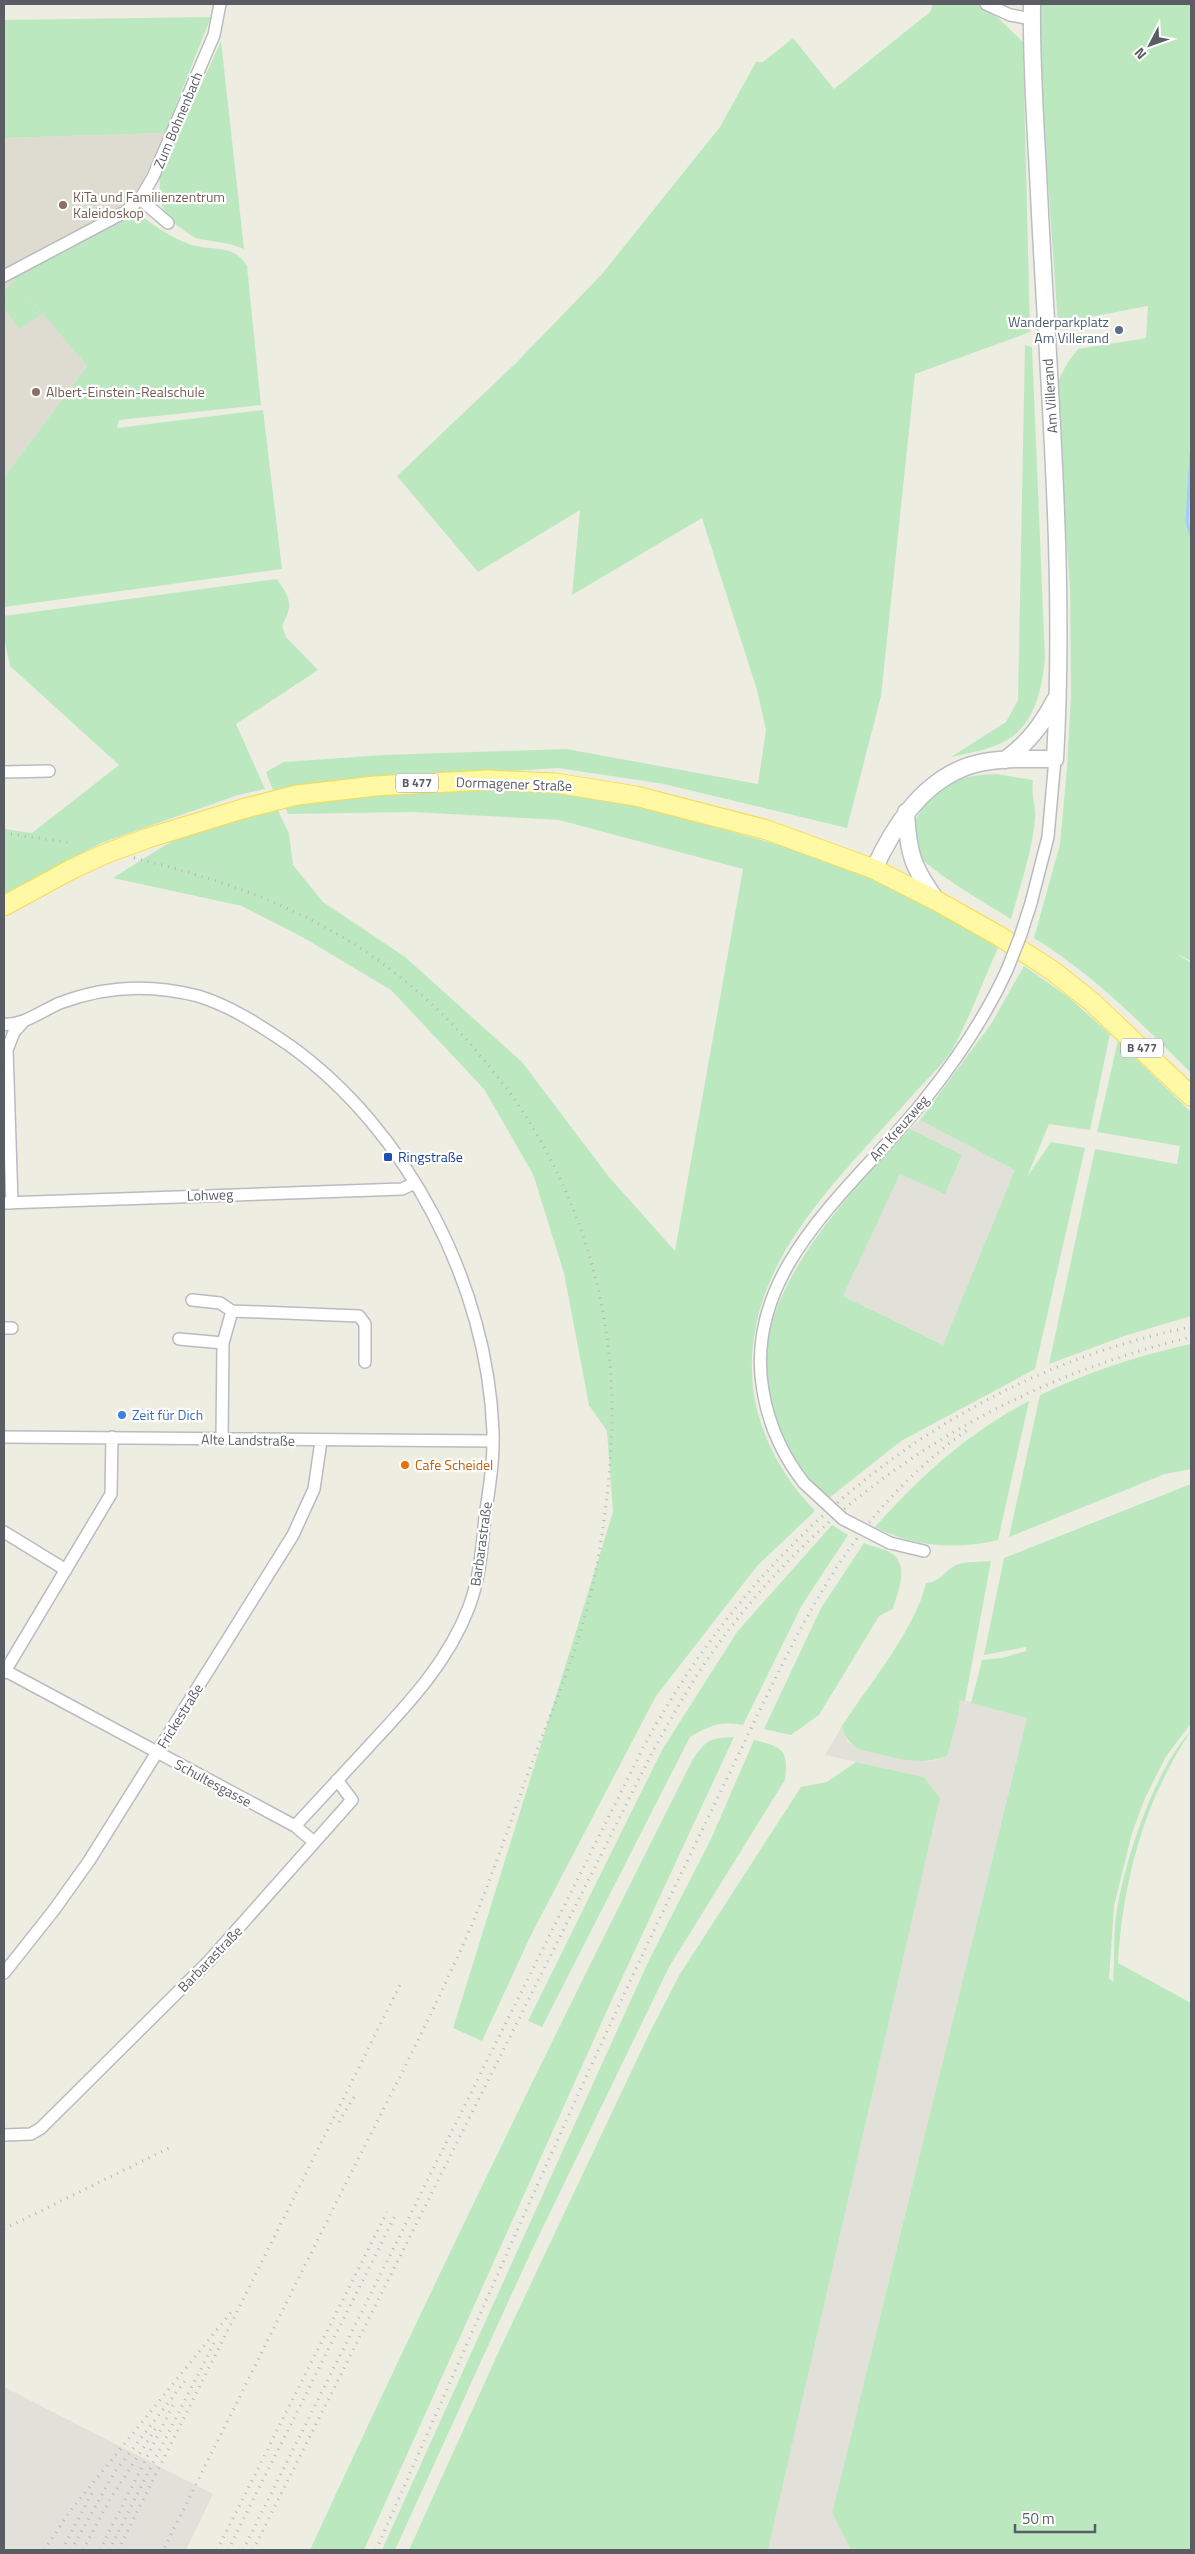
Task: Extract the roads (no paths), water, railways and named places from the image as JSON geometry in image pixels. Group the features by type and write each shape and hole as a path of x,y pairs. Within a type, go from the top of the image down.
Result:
{"main road":[{"name":"Am Villerand","path":"1032,12 1044,298 1054,454 1058,694 1054,759"},
{"path":"1005,760 1025,745 1044,723 1058,694"},
{"path":"874,869 885,845 906,812 936,783 964,767 1005,760 1054,759"},
{"name":"Dormagener Straße","path":"4,906 72,869 107,853 148,838 242,809 297,795 432,782 488,780 555,783 636,796 767,830 874,869"},
{"path":"906,812 911,858 918,876 937,901"},
{"name":"B 477","path":"874,869 937,901 1006,940 1053,972 1092,1002 1191,1096"}],"street":[{"name":"Zum Bohnenbach","path":"140,199 153,178 214,35 220,4"},
{"path":"986,4 1010,15 1032,12"},
{"path":"4,276 125,212 140,199 168,223"},
{"name":"Am Kreuzweg","path":"924,1551 890,1543 843,1520 804,1483 787,1460 769,1418 759,1370 765,1324 780,1280 810,1231 927,1098 980,1022 1007,970 1031,903 1048,838 1054,759"},
{"path":"4,772 49,771"},
{"path":"4,1024 12,1025 75,998 109,990 137,988 177,991 216,1003 264,1028 302,1055 335,1083 380,1132 415,1183 446,1241 475,1323 485,1367 493,1441"},
{"path":"8,1203 5,1047 14,1032 25,1020"},
{"name":"Lohweg","path":"8,1203 402,1189 415,1183"},
{"path":"192,1300 220,1303 232,1311 359,1316 365,1324 365,1362"},
{"path":"222,1440 223,1343 232,1311"},
{"path":"179,1339 223,1343"},
{"name":"Alte Landstraße","path":"4,1437 493,1441"},
{"path":"4,1671 111,1494 112,1437"},
{"name":"Frickestraße","path":"4,1973 54,1910 89,1861 293,1536 314,1489 321,1441"},
{"name":"Barbarastraße","path":"296,1826 416,1693 438,1666 458,1634 476,1587 493,1441"},
{"path":"4,1532 66,1570"},
{"name":"Schultesgasse","path":"4,1671 157,1754 296,1826 314,1842"},
{"name":"Barbarastraße","path":"4,2135 26,2135 41,2128 209,1961 352,1800 337,1780"}],"waterway":[{"path":"1191,454 1187,522 1191,535"}],"railway":[{"path":"4,833 72,843"},
{"path":"134,858 243,890 292,910 338,934 382,963 423,996 462,1035 500,1080 525,1115 547,1152 566,1191 582,1232 604,1315 612,1401 611,1455 605,1513 590,1598 571,1662 527,1776 500,1853 470,1929 425,2026 163,2550"},
{"path":"243,2550 643,1748 689,1671 743,1600 803,1534 870,1476 942,1425 1020,1383 1103,1350 1191,1327"},
{"path":"253,2550 652,1753 692,1683 719,1643 764,1587 815,1535 869,1489 928,1448 990,1412 1054,1382 1122,1357 1191,1337"},
{"path":"376,2550 601,2043 758,1714 800,1631 821,1592 844,1556 870,1522 898,1489 932,1458 970,1428"},
{"path":"118,2550 401,1983"},
{"path":"339,2122 357,2092"},
{"path":"4,2229 169,2148"},
{"path":"217,2550 387,2212"},
{"path":"228,2550 395,2216"},
{"path":"44,2550 71,2510 232,2311"},
{"path":"109,2550 214,2343"},
{"path":"71,2550 114,2473 185,2381"},
{"path":"100,2550 173,2405"},
{"path":"83,2550 109,2501 158,2425"},
{"path":"62,2550 93,2491"}],"place":[{"name":"KiTa und Familienzentrum Kaleidoskop","path":"63,205"},
{"name":"Wanderparkplatz Am Villerand","path":"1119,330"},
{"name":"Albert-Einstein-Realschule","path":"36,392"},
{"name":"Ringstraße","path":"388,1157"},
{"name":"Zeit für Dich","path":"122,1415"},
{"name":"Cafe Scheidel","path":"405,1465"}]}
